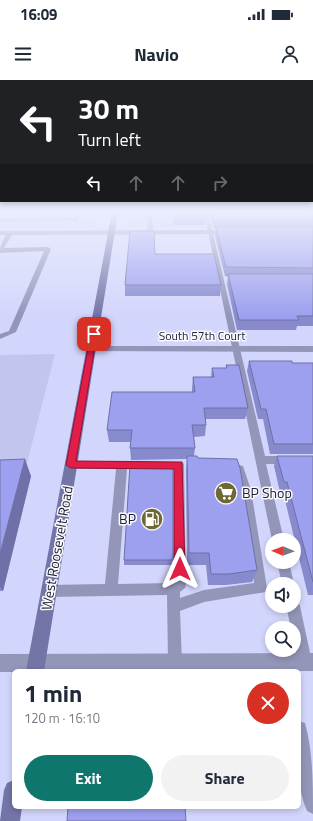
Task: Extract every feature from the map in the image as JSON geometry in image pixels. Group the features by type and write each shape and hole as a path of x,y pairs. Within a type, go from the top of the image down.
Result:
{"main road":[{"name":"West Roosevelt Road","path":"36,667 109,247"},
{"path":"9,821 12,802"}],"street":[{"name":"South 57th Court","path":"91,350 313,349"},
{"path":"0,663 36,667 175,662 288,666 309,662"}],"lane":[{"path":"215,247 225,280 236,349 276,533"},
{"path":"0,250 48,249 12,332 0,337"},
{"path":"260,460 313,460"},
{"path":"71,465 192,465"},
{"path":"111,590 122,465"},
{"path":"49,592 173,589 180,584 179,465"},
{"path":"173,607 204,596 261,588 246,490 239,469 226,466"},
{"path":"173,589 175,662"},
{"path":"295,613 309,662"},
{"path":"301,740 313,805"}],"shaded area":[{"path":"55,354 0,569 0,355"}],"building":[{"path":"129,247 155,247 155,254 214,254 221,285 125,285"},
{"path":"221,247 313,247 313,268 226,267"},
{"path":"228,274 313,274 313,316 297,316 299,320 239,320"},
{"path":"249,361 292,361 292,363 313,363 313,444 274,444 266,409 261,409"},
{"path":"226,365 239,365 248,408 204,408 206,425 192,425 195,448 130,448 132,430 107,430 112,392 195,392 193,377 214,377 212,368 227,368"},
{"path":"187,456 197,456 198,458 237,459 240,468 257,570 229,574 211,574 209,553 189,553"},
{"path":"277,456 313,456 313,582 287,482 284,482"},
{"path":"25,459 0,554 0,460"},
{"name":"BP","path":"130,464 173,464 173,560 124,560"},
{"path":"68,809 185,809 186,821 67,821"}],"place":[{"name":"BP Shop","path":"226,493"},
{"name":"BP","path":"152,519"}],"route":[{"path":"94,334 71,465 179,465 180,569"}]}
